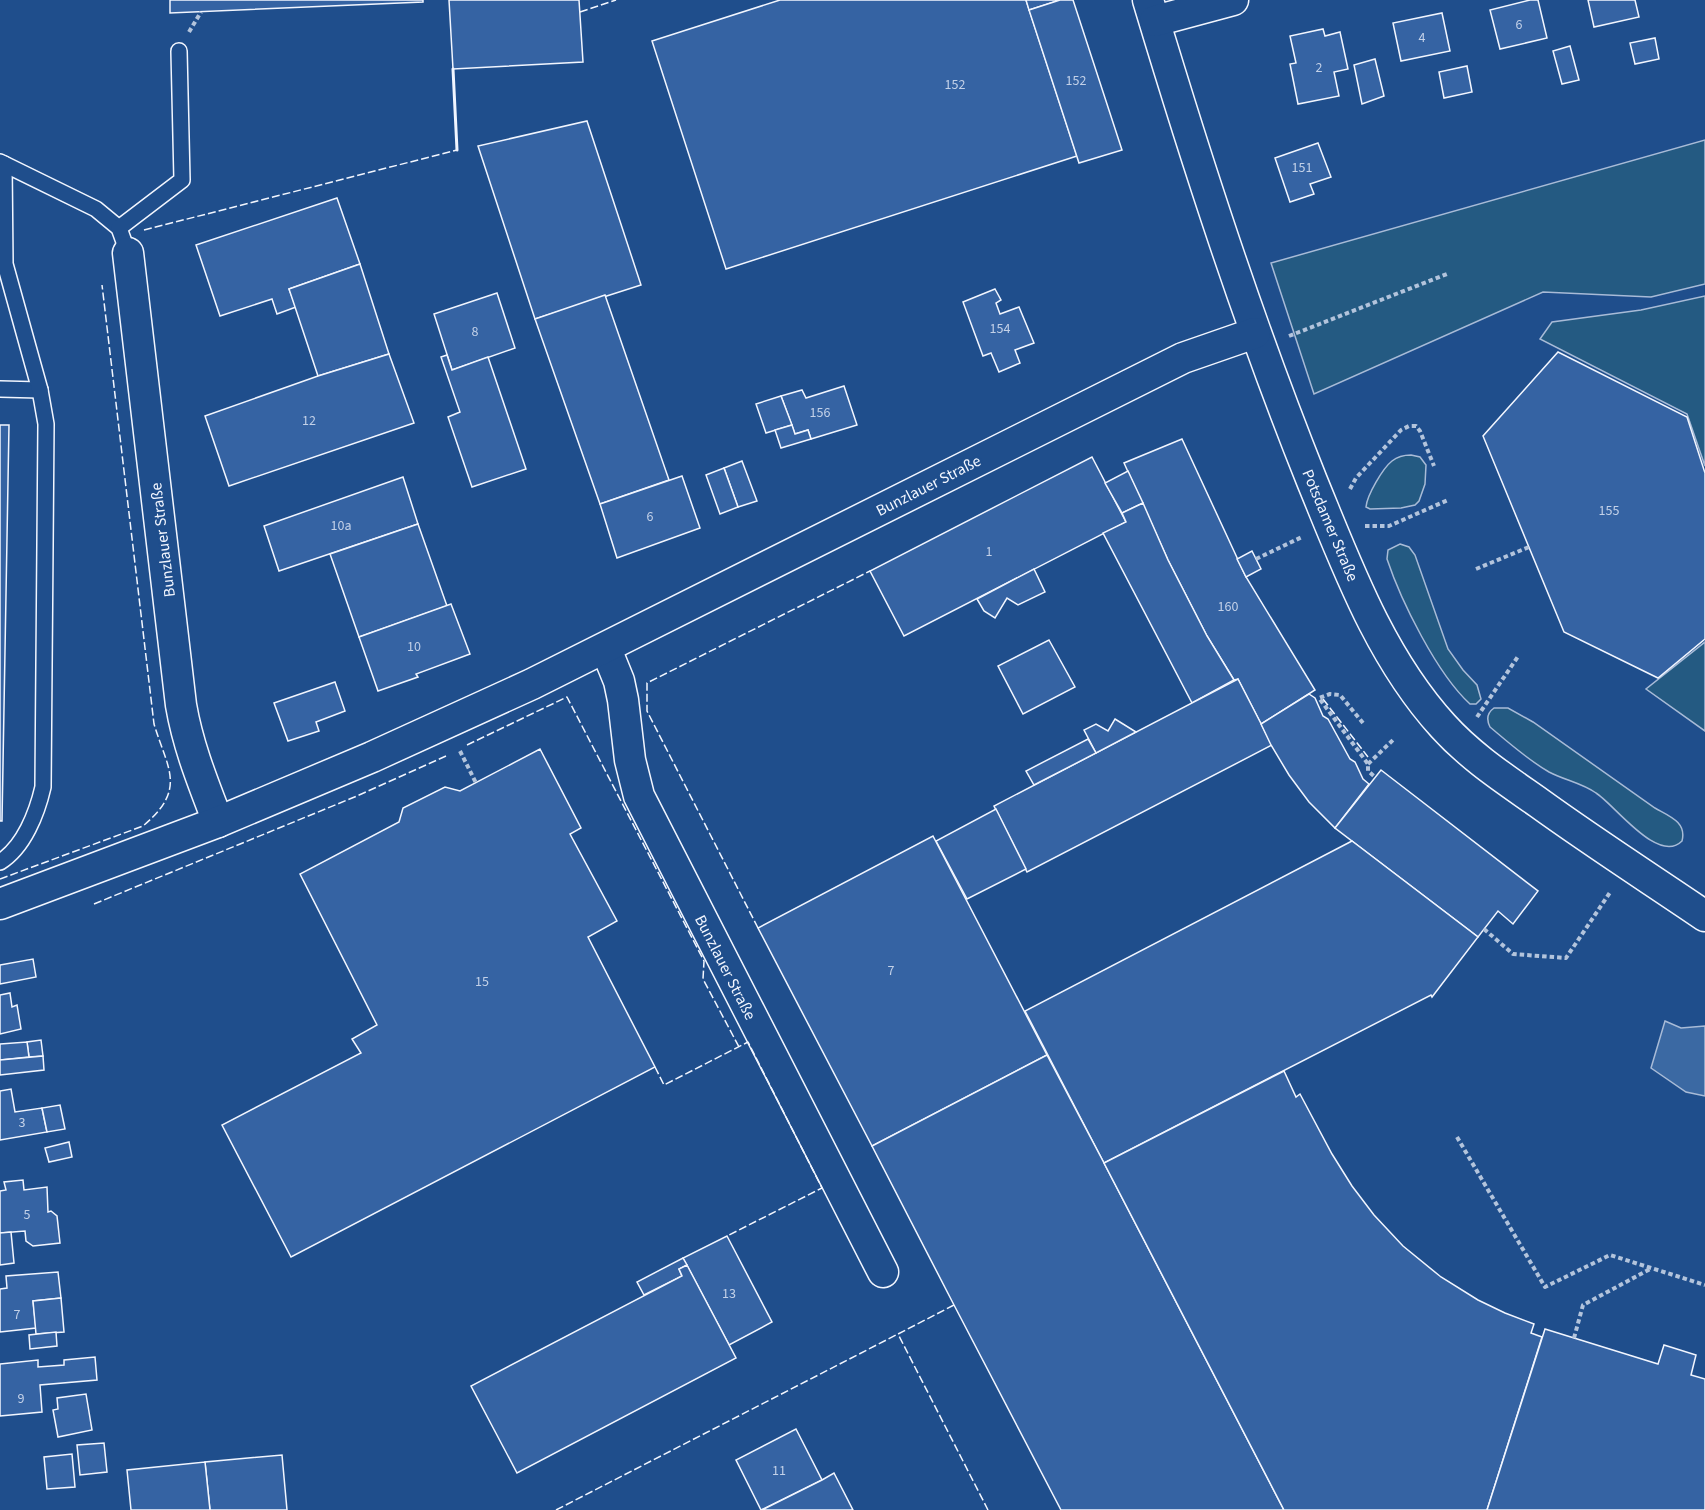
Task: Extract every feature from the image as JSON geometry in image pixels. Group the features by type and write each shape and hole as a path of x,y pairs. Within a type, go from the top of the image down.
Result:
{"street":[{"path":"1152,11 1233,0"},
{"name":"Potsdamer Straße","path":"1152,11 1228,257 1257,340 1330,525 1371,619 1389,650 1424,703 1458,742 1490,769 1705,916"},
{"name":"Bunzlauer Straße","path":"124,240 181,705 187,736 218,822"},
{"name":"Bunzlauer Straße","path":"0,904 218,822 394,747 606,649 1174,363 1257,340"},
{"name":"Bunzlauer Straße","path":"606,649 621,690 630,760 639,796 883,1272"}],"lane":[{"path":"0,862 17,846 36,813 43,787 46,424 40,390 5,264 2,163 96,209 124,240 182,180 179,51"},
{"path":"0,389 40,390"}],"path":[{"path":"1257,340 1447,274"},
{"path":"1330,525 1356,478 1401,430 1409,426 1416,426 1434,466"},
{"path":"1256,560 1330,525 1389,526 1448,500"},
{"path":"1476,569 1529,547"},
{"path":"1458,742 1519,655"},
{"path":"1363,723 1340,695 1330,694 1319,698 1368,764 1368,771 1375,777"},
{"path":"1368,764 1394,739"},
{"path":"1484,929 1514,954 1566,958 1611,891"},
{"path":"1457,1137 1545,1287 1610,1255 1705,1285"},
{"path":"1574,1338 1583,1305 1652,1268"}],"shaded area":[{"path":"1705,140 1705,284 1651,297 1543,292 1314,394 1271,263"},
{"path":"1705,296 1705,466 1687,414 1540,339 1552,322 1641,310"},
{"path":"1411,455 1420,457 1426,465 1425,484 1419,501 1415,505 1401,508 1370,509 1366,507 1372,489 1388,464 1399,457"},
{"path":"1400,544 1409,547 1415,555 1448,649 1477,685 1481,699 1476,704 1470,704 1445,675 1421,636 1401,595 1387,559 1388,550"},
{"path":"1705,642 1705,731 1646,689"},
{"path":"1494,708 1508,708 1533,722 1655,808 1676,820 1682,829 1682,841 1672,846 1661,845 1649,839 1596,793 1549,772 1534,762 1490,727 1488,716"},
{"path":"1665,1021 1681,1028 1705,1026 1705,1096 1686,1092 1651,1068"}],"building":[{"path":"170,0 423,0 423,2 170,13"},
{"path":"449,0 579,0 583,62 453,69"},
{"path":"780,0 1026,0 1077,156 726,269 652,41"},
{"path":"1026,0 1060,0 1029,10"},
{"path":"1060,0 1073,0 1122,150 1079,163 1029,10"},
{"path":"1538,0 1547,38 1500,49 1490,10"},
{"path":"1588,0 1635,0 1639,17 1594,27"},
{"path":"1442,13 1450,51 1401,61 1393,23"},
{"path":"1323,29 1325,36 1340,32 1348,69 1334,72 1339,96 1298,104 1290,64 1296,63 1290,36"},
{"path":"1655,38 1659,59 1635,64 1630,43"},
{"path":"1570,46 1579,80 1562,84 1553,51"},
{"path":"1375,59 1384,96 1362,104 1354,65"},
{"path":"1467,66 1472,92 1444,98 1439,72"},
{"path":"587,121 641,285 535,319 478,146"},
{"path":"1318,143 1331,177 1310,184 1314,194 1290,202 1275,158"},
{"path":"337,198 360,264 289,289 296,307 277,314 272,299 220,316 196,245"},
{"path":"360,264 389,354 318,376 289,289"},
{"path":"995,289 1001,300 996,303 1000,314 1019,307 1034,343 1015,350 1020,363 999,372 991,353 983,356 963,302"},
{"path":"497,293 515,348 452,370 434,314"},
{"path":"605,295 669,480 600,504 535,319"},
{"path":"1558,352 1687,417 1705,473 1705,639 1658,678 1564,632 1483,436"},
{"path":"389,354 414,423 229,486 205,416 318,376"},
{"path":"447,355 452,370 488,357 526,469 472,487 448,417 460,412 441,357"},
{"path":"844,386 857,425 811,439 808,430 795,434 781,396 802,390 806,398"},
{"path":"781,396 792,425 766,433 756,404"},
{"path":"0,425 9,425 2,821 0,821"},
{"path":"792,425 795,434 808,430 811,439 781,448 775,430"},
{"path":"1182,439 1246,577 1315,690 1261,724 1238,679 1234,680 1207,636 1168,560 1124,463"},
{"path":"1092,457 1126,522 904,636 870,571"},
{"path":"742,461 757,501 738,507 724,468"},
{"path":"724,468 738,507 720,514 706,475"},
{"path":"1128,471 1143,503 1122,513 1105,483"},
{"path":"682,476 700,528 617,558 600,504"},
{"path":"403,477 418,524 279,571 264,526"},
{"path":"1143,503 1168,560 1207,636 1234,680 1192,703 1103,533 1126,522 1122,513"},
{"path":"418,524 447,606 359,637 330,554"},
{"path":"1252,551 1261,569 1246,577 1237,559"},
{"path":"1034,569 1045,592 1018,605 1007,598 995,618 984,611 977,599"},
{"path":"451,604 470,654 416,674 418,677 378,691 359,637"},
{"path":"1049,640 1075,687 1023,714 998,666"},
{"path":"1238,679 1272,745 1027,872 994,806"},
{"path":"335,682 345,711 316,722 319,731 288,741 274,703"},
{"path":"1309,694 1315,698 1323,716 1328,719 1350,759 1355,762 1363,779 1369,784 1335,828 1309,802 1289,775 1261,724"},
{"path":"1115,719 1136,732 1096,753 1084,730 1096,724 1108,731"},
{"path":"1088,739 1096,753 1034,785 1026,771"},
{"path":"540,749 581,828 570,834 617,921 588,937 655,1067 291,1257 222,1125 361,1053 352,1039 377,1025 300,874 399,822 403,808 445,787 460,791"},
{"path":"1381,770 1538,891 1513,924 1498,911 1478,937 1335,828"},
{"path":"996,809 1026,869 967,899 936,841"},
{"path":"933,836 1047,1055 872,1146 758,928"},
{"path":"1352,841 1478,937 1432,997 1431,995 1104,1163 1025,1011"},
{"path":"33,959 36,977 0,984 0,965"},
{"path":"10,993 12,1007 17,1005 21,1029 0,1034 0,995"},
{"path":"41,1040 43,1056 29,1057 27,1042"},
{"path":"27,1042 29,1057 0,1060 0,1044"},
{"path":"1047,1055 1284,1510 1061,1510 954,1305 872,1146"},
{"path":"43,1056 44,1070 0,1075 0,1060"},
{"path":"1284,1071 1296,1097 1300,1094 1352,1186 1374,1215 1403,1246 1441,1277 1478,1300 1534,1324 1531,1333 1542,1337 1487,1510 1284,1510 1104,1163"},
{"path":"11,1089 15,1112 42,1108 47,1132 0,1140 0,1091"},
{"path":"60,1105 65,1129 47,1132 42,1108"},
{"path":"69,1142 72,1157 49,1162 45,1148"},
{"path":"23,1180 24,1190 47,1187 48,1212 51,1211 57,1216 60,1243 33,1246 26,1241 25,1231 0,1233 0,1191 6,1190 4,1182"},
{"path":"11,1232 14,1263 0,1265 0,1233"},
{"path":"727,1236 772,1322 729,1345 683,1258"},
{"path":"683,1258 687,1265 679,1269 682,1276 644,1295 637,1282"},
{"path":"687,1265 736,1358 517,1473 471,1386 682,1276 679,1269"},
{"path":"58,1272 61,1298 33,1301 36,1328 0,1332 0,1289 7,1288 6,1276"},
{"path":"61,1298 64,1332 36,1334 33,1301"},
{"path":"1545,1329 1658,1364 1664,1345 1696,1355 1691,1375 1705,1379 1705,1510 1487,1510"},
{"path":"56,1332 57,1346 30,1349 29,1335"},
{"path":"95,1357 97,1380 40,1385 42,1412 0,1416 0,1364 38,1360 38,1367 64,1365 64,1360"},
{"path":"86,1394 92,1430 58,1437 53,1410 58,1409 57,1398"},
{"path":"796,1429 822,1480 761,1510 736,1460"},
{"path":"104,1443 107,1472 80,1475 77,1445"},
{"path":"72,1454 75,1487 47,1489 44,1457"},
{"path":"282,1455 287,1510 210,1510 205,1462"},
{"path":"205,1462 210,1510 131,1510 127,1470"},
{"path":"834,1473 853,1510 762,1510 822,1480"}],"fence":[{"path":"580,12 616,0"},
{"path":"144,230 457,150"},
{"path":"0,879 143,826 157,813 170,790 168,767 154,724 102,285"},
{"path":"758,928 647,711 647,683 870,571"},
{"path":"467,745 567,697 704,961 703,979 739,1047"},
{"path":"1323,699 1368,757"},
{"path":"94,904 357,796 446,756"},
{"path":"655,1067 664,1085 748,1042 822,1188 727,1236"},
{"path":"954,1305 898,1334 988,1510"},
{"path":"556,1510 898,1334"}],"wall":[{"path":"453,69 457,150"}]}
